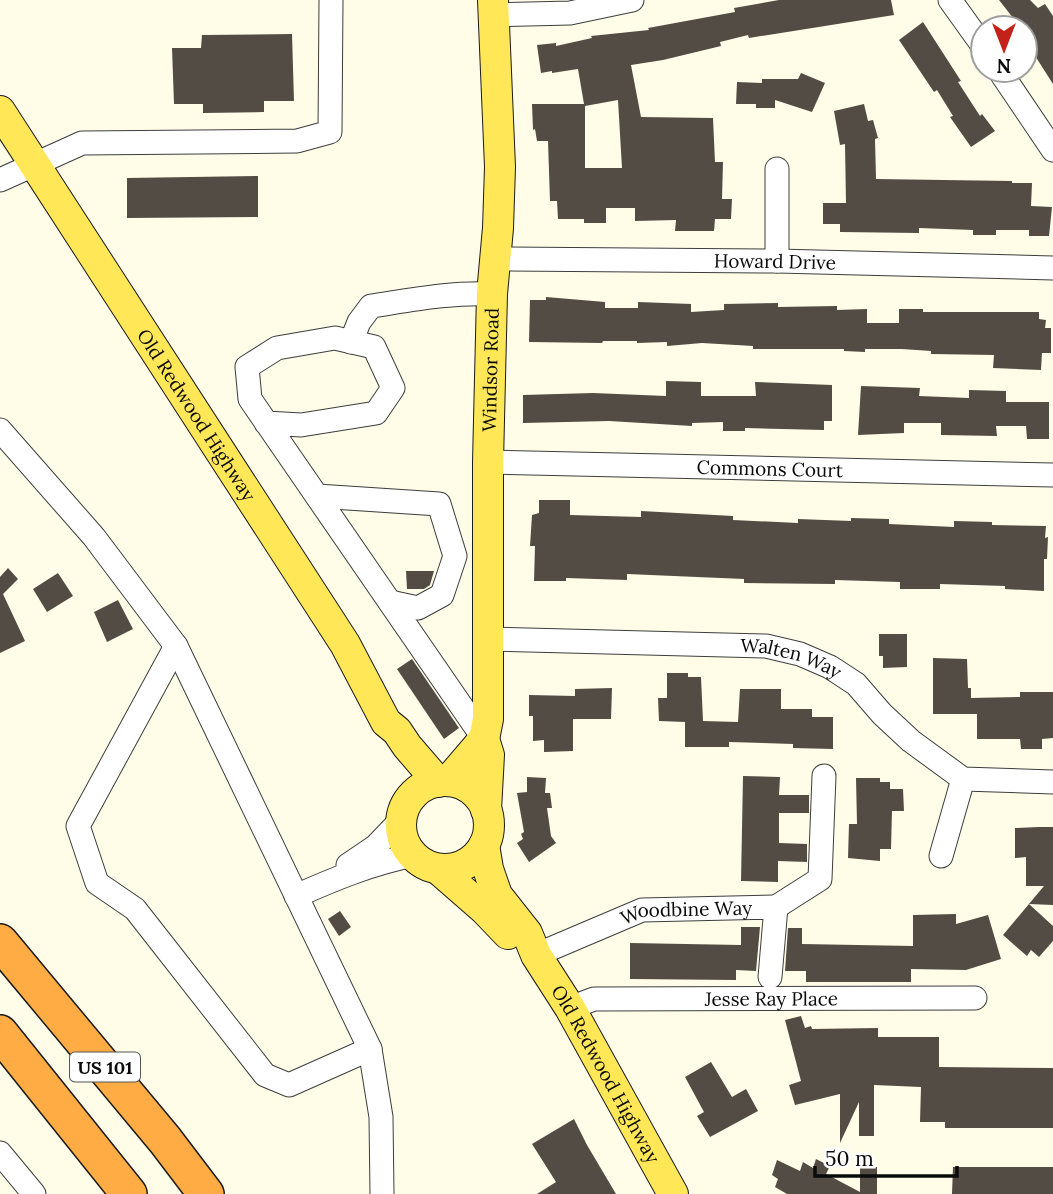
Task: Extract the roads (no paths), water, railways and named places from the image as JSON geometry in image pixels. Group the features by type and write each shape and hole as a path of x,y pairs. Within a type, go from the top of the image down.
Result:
{"highway":[{"name":"US 101","path":"0,942 165,1140 206,1194"},
{"name":"US 101","path":"0,1033 129,1194"}],"main road":[{"name":"Windsor Road","path":"486,810 489,755 484,740 488,719 488,462 492,294 500,167 493,7"},
{"name":"Old Redwood Highway","path":"0,111 345,644 386,722 443,781"},
{"name":"Old Redwood Highway","path":"386,722 386,740 399,767 404,811"},
{"path":"443,781 484,740"},
{"path":"443,781 471,790 486,810 488,834 484,845 476,856 465,864 452,869 426,862 407,848 402,835 404,811 415,793 426,785 443,781"},
{"name":"Old Redwood Highway","path":"484,845 488,869 497,894 527,933 536,955 570,1008 673,1194"},
{"name":"Old Redwood Highway","path":"426,862 485,910 514,941 536,955"}],"street":[{"path":"0,180 82,142 297,141 330,132 331,0"},
{"path":"493,7 570,13 632,0"},
{"path":"950,0 969,26"},
{"path":"1008,84 1053,150"},
{"path":"777,169 777,261"},
{"name":"Howard Drive","path":"495,259 777,261 1053,268"},
{"path":"351,342 359,322 371,306 423,298 492,294"},
{"path":"266,422 301,425 376,413 393,388 374,347 335,338 277,348 247,367 250,399 484,740"},
{"path":"0,429 94,537 176,646 370,1049 381,1117 382,1194"},
{"name":"Commons Court","path":"488,462 1053,475"},
{"path":"317,496 439,505 455,556 442,595 418,608 390,601"},
{"name":"Walten Way","path":"487,639 766,646 800,654 831,667 856,684 911,741 963,779"},
{"path":"176,646 78,826 97,883 135,909 265,1074 289,1085 370,1049"},
{"path":"776,907 820,879 824,776"},
{"path":"941,856 963,779 1053,782"},
{"path":"331,880 376,846 404,811"},
{"path":"296,896 331,880 388,860 426,862"},
{"name":"Woodbine Way","path":"536,955 642,910 776,907 770,977"},
{"name":"Jesse Ray Place","path":"570,1008 594,999 975,998"},
{"path":"0,1153 34,1194"}]}
